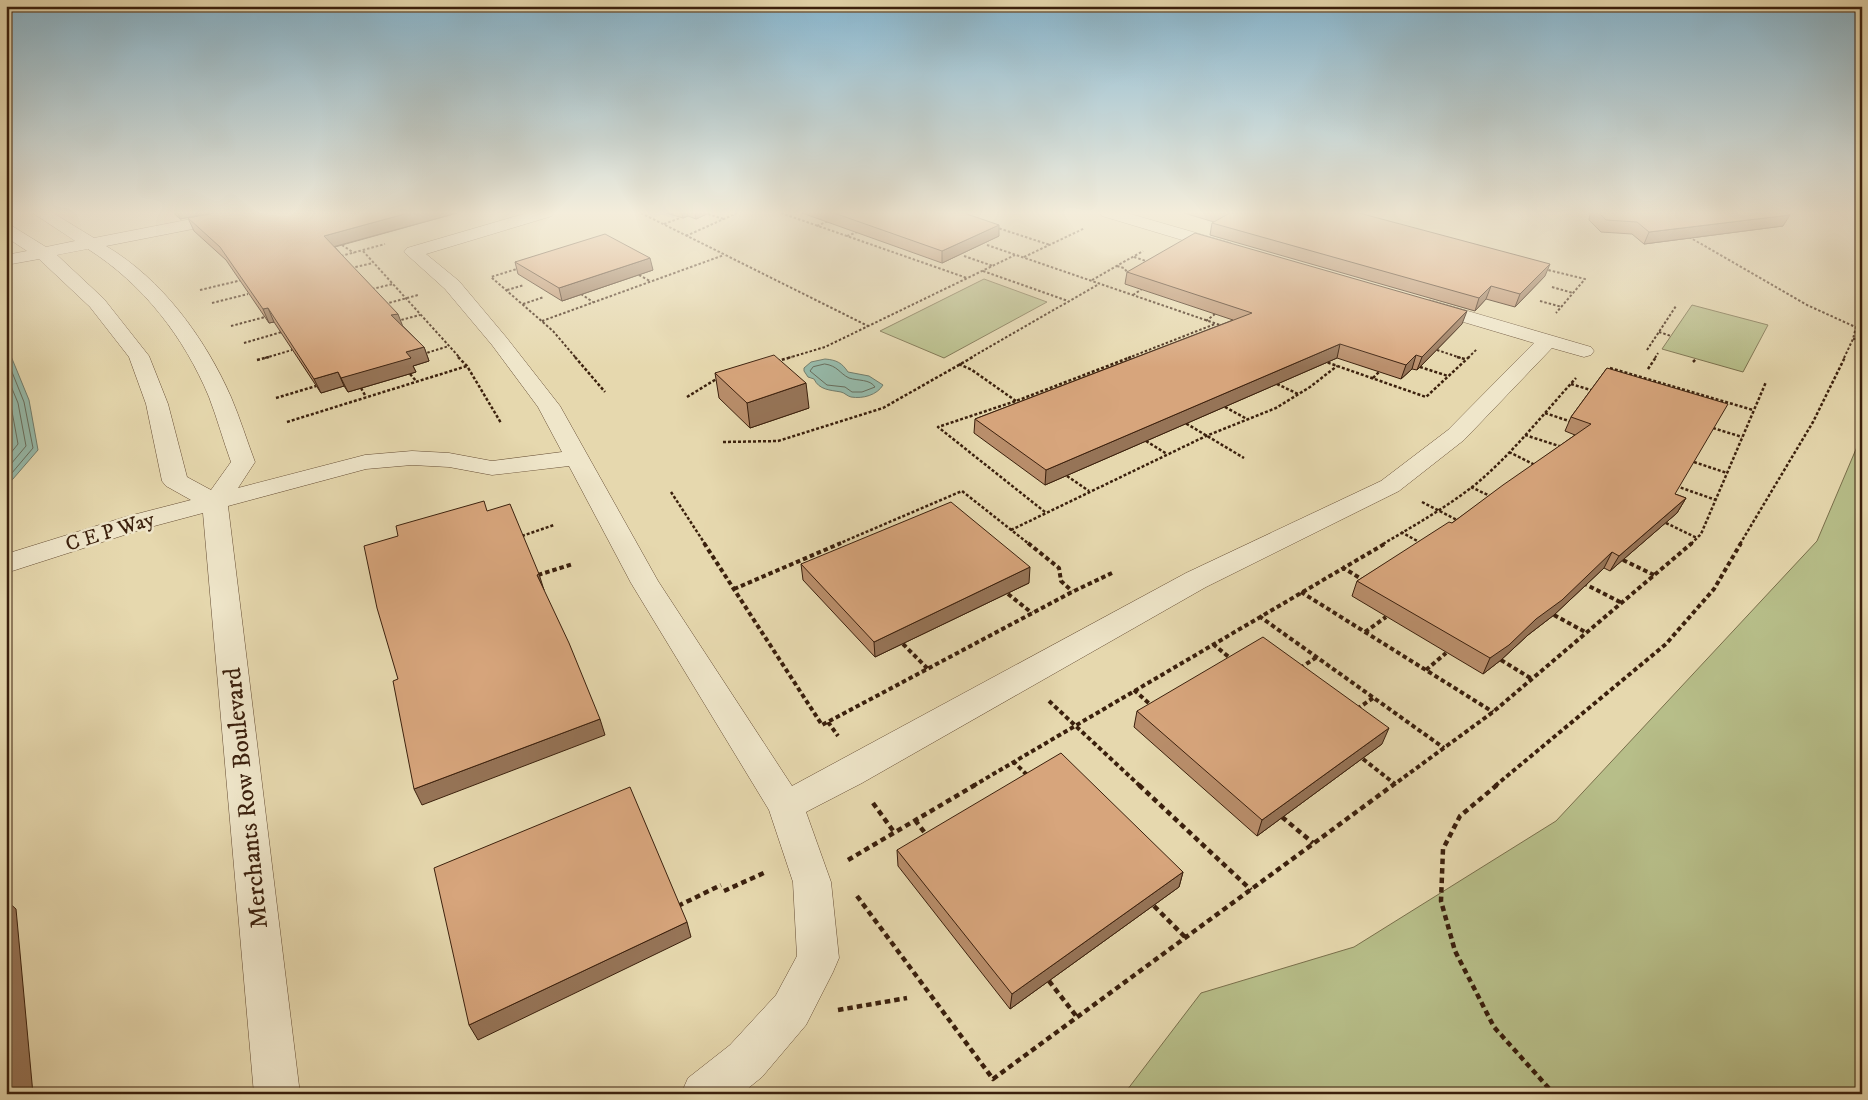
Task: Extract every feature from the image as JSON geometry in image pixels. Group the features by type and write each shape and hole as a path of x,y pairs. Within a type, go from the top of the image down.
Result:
{"street":[{"path":"55,264 97,303 139,356 157,404 175,481 214,502 242,462 220,397 194,345 156,295 122,264"},
{"path":"427,264 452,286 499,341 548,406 645,583 786,806 803,854 812,882 818,958 791,1010 746,1061 704,1094"},
{"path":"1413,301 1552,327 1584,351"},
{"path":"786,806 850,773 1196,580 1390,486 1456,435 1552,327"},
{"name":"C E P Way","path":"6,564 134,523 365,462 412,458 449,460 492,468 577,458"},
{"name":"Merchants Row Boulevard","path":"214,502 277,1094"}],"path":[{"path":"348,269 367,264"},
{"path":"374,264 468,366 501,423"},
{"path":"542,321 698,264"},
{"path":"744,264 868,326"},
{"path":"928,264 967,278"},
{"path":"988,264 993,266"},
{"path":"768,363 825,347 996,264"},
{"path":"1043,264 1225,327"},
{"path":"1082,283 1119,264"},
{"path":"1736,264 1807,305 1862,330"},
{"path":"1116,266 1124,268 1128,273 1134,275"},
{"path":"523,267 491,277 553,331 605,392"},
{"path":"1540,268 1585,279 1562,306 1552,327"},
{"path":"1051,272 1057,269"},
{"path":"983,271 1068,301"},
{"path":"639,275 650,281"},
{"path":"200,290 249,278"},
{"path":"723,442 778,441 883,408 958,363 1100,283"},
{"path":"366,290 393,284"},
{"path":"507,290 524,285"},
{"path":"378,306 452,286"},
{"path":"1552,287 1573,293"},
{"path":"1133,295 1142,290"},
{"path":"212,303 248,294"},
{"path":"581,294 593,302"},
{"path":"523,304 544,297"},
{"path":"1540,301 1562,306"},
{"path":"1647,350 1676,306"},
{"path":"1206,321 1216,314"},
{"path":"394,322 420,315"},
{"path":"231,326 265,317"},
{"path":"1045,512 938,427 1016,401 1215,324"},
{"path":"1554,1094 1494,1027 1456,951 1441,900 1443,849 1460,816 1666,644 1714,589 1813,422 1853,339 1856,327"},
{"path":"244,342 292,330"},
{"path":"1658,332 1671,336"},
{"path":"1184,336 1192,340"},
{"path":"1853,339 1862,339"},
{"path":"422,354 449,346"},
{"path":"1320,360 1426,397 1477,348"},
{"path":"257,360 292,350"},
{"path":"1437,350 1466,359"},
{"path":"1648,369 1658,353"},
{"path":"1133,356 1141,361"},
{"path":"1693,362 1696,359"},
{"path":"958,363 972,370 1016,401"},
{"path":"287,422 468,366"},
{"path":"1011,530 1206,436 1276,408 1337,366"},
{"path":"1420,367 1448,376"},
{"path":"1609,368 1753,410"},
{"path":"1096,371 1105,376"},
{"path":"1373,378 1380,371"},
{"path":"410,374 416,382"},
{"path":"687,397 721,376"},
{"path":"850,868 848,859 1401,532 1440,511 1471,488 1509,452 1578,376"},
{"path":"857,896 993,1078 1493,712 1698,538 1766,382"},
{"path":"1277,384 1298,394"},
{"path":"1571,384 1595,391"},
{"path":"1057,385 1065,390"},
{"path":"276,398 316,386"},
{"path":"361,388 366,397"},
{"path":"1225,407 1247,419"},
{"path":"979,413 987,419"},
{"path":"1545,413 1572,422"},
{"path":"1181,421 1244,458"},
{"path":"1713,428 1742,437"},
{"path":"1525,435 1569,450"},
{"path":"1146,441 1167,454"},
{"path":"1509,452 1542,468"},
{"path":"1694,462 1727,473"},
{"path":"1067,476 1089,491"},
{"path":"1672,485 1716,500"},
{"path":"1390,486 1466,524"},
{"path":"1471,488 1497,500"},
{"path":"734,589 962,491 1059,568 1061,581 1072,592"},
{"path":"671,492 822,725 1072,592 1112,573"},
{"path":"914,512 919,516"},
{"path":"1666,523 1698,538"},
{"path":"522,536 554,525"},
{"path":"1401,532 1429,547"},
{"path":"815,554 822,561"},
{"path":"1623,560 1654,575"},
{"path":"538,575 573,564"},
{"path":"1342,567 1370,585"},
{"path":"1579,581 1622,603"},
{"path":"1300,592 1493,712"},
{"path":"1008,594 1032,613"},
{"path":"1554,615 1587,633"},
{"path":"1259,616 1444,748"},
{"path":"1365,632 1386,617"},
{"path":"903,644 928,669"},
{"path":"1213,644 1232,660"},
{"path":"1426,670 1446,653"},
{"path":"1296,670 1317,657"},
{"path":"1501,660 1532,679"},
{"path":"1023,676 1251,890"},
{"path":"1134,690 1153,707"},
{"path":"1352,711 1373,698"},
{"path":"1363,759 1396,784"},
{"path":"1013,762 1030,778"},
{"path":"1282,817 1313,843"},
{"path":"915,820 929,839"},
{"path":"724,891 803,854"},
{"path":"678,906 721,885"},
{"path":"855,887 858,905"},
{"path":"1154,906 1185,937"},
{"path":"1049,981 1077,1017"},
{"path":"829,1012 907,998"}],"green space":[{"path":"984,279 1047,302 944,358 880,331"},
{"path":"1692,305 1768,325 1743,372 1662,349"},
{"path":"1862,435 1862,1094 1124,1094 1201,993 1354,947 1556,821 1817,541"}],"water":[{"path":"6,344 29,400 38,450 6,487"},
{"path":"825,359 836,361 848,372 869,376 883,385 873,394 860,397 851,397 842,392 822,387 814,379 808,377 804,368 811,362"}],"building":[{"path":"232,264 351,264 398,314 391,315 424,347 406,352 411,358 341,378 338,372 314,379 268,308 263,309"},
{"path":"519,264 631,264 559,288"},
{"path":"1140,264 1304,264 1467,311 1422,357 1416,355 1406,365 1340,344 1046,470 975,419 1252,313 1127,272"},
{"path":"1359,264 1550,264 1520,294 1491,286 1479,298"},
{"path":"774,355 806,383 747,403 715,373"},
{"path":"1607,368 1728,404 1675,494 1686,498 1619,556 1612,552 1562,600 1536,619 1509,645 1490,658 1357,581 1449,522 1452,523 1591,424 1571,417"},
{"path":"484,501 487,511 510,504 539,574 537,575 569,643 600,719 414,789 393,681 398,679 377,608 364,546 398,536 396,526"},
{"path":"951,502 1030,567 874,642 801,564"},
{"path":"1263,637 1389,728 1262,820 1137,711"},
{"path":"1061,753 1183,872 1012,994 897,850"},
{"path":"630,787 687,922 469,1025 434,868"}]}
